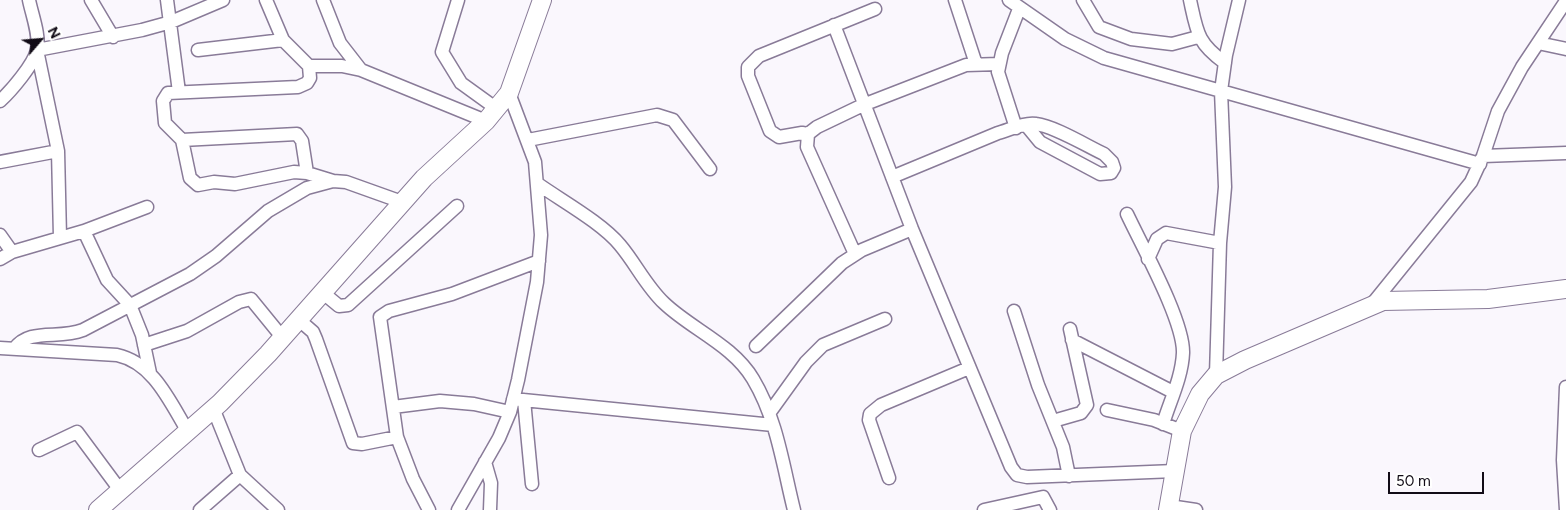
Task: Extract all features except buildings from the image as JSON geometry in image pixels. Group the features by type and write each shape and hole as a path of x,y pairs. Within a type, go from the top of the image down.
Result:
{"street":[{"path":"29,0 36,32 37,50 58,151 60,237"},
{"path":"91,0 114,37"},
{"path":"167,0 179,92"},
{"path":"37,50 114,37 171,22 223,0"},
{"path":"266,0 284,40 309,66 310,78 307,83 298,87 179,92 168,93 164,96 164,123 182,140 190,178 198,185 214,182 235,184 282,174 307,173 334,181 346,182 402,202"},
{"path":"323,0 340,43 361,70"},
{"path":"458,0 442,52 461,83 491,115"},
{"path":"98,510 213,408 282,337 424,178 491,115 509,93 542,0"},
{"path":"955,0 976,64"},
{"path":"1009,0 1019,9 1089,52 1222,90 1482,160 1566,153"},
{"path":"1083,0 1084,5 1099,27 1131,39 1172,44 1198,36"},
{"path":"1190,0 1198,36 1212,54 1225,63"},
{"path":"1216,375 1220,243 1225,187 1222,90 1225,63 1239,0"},
{"path":"1373,303 1471,182 1482,160 1498,111 1538,43 1566,1"},
{"path":"875,9 759,56 748,68 748,76 770,131 780,137 802,133 808,134 817,127 863,105 966,65 999,64"},
{"path":"892,177 1021,126 1036,124 1104,154 1112,162 1114,168 1111,173 1100,174 1040,142 1021,126 998,72 999,64 1019,9"},
{"path":"834,25 912,229 1011,467 1018,475 1026,478 1175,471"},
{"path":"198,50 284,40"},
{"path":"1538,43 1566,49"},
{"path":"0,101 31,62 37,50"},
{"path":"309,66 342,66 361,70 491,115"},
{"path":"458,510 516,404 539,261 541,235 536,162 509,93"},
{"path":"528,140 658,115 674,120 710,169"},
{"path":"182,140 297,134 302,141 307,173"},
{"path":"808,134 807,147 854,254"},
{"path":"0,162 58,151"},
{"path":"14,349 20,341 31,336 70,335 101,322 190,274 223,250 268,211 306,188 334,181"},
{"path":"538,184 607,232 620,245 650,288 665,304 741,364 753,378 771,419 794,510"},
{"path":"322,292 340,306 348,305 457,206"},
{"path":"0,259 12,252 84,231 147,207"},
{"path":"1127,214 1174,316 1180,335 1182,360 1163,424"},
{"path":"756,346 842,262 854,254 912,229"},
{"path":"84,231 107,280 130,305 144,345 150,372"},
{"path":"1148,259 1157,239 1166,233 1220,243"},
{"path":"0,235 12,252"},
{"path":"429,510 412,479 397,437 380,318 383,314 452,294 539,261"},
{"path":"1196,510 1168,508 1182,431 1200,394 1216,375 1245,360 1373,303 1398,300 1488,299 1566,289"},
{"path":"144,345 187,331 238,302 251,299 282,337"},
{"path":"1014,311 1038,385 1063,447 1069,476"},
{"path":"298,319 316,339 353,443 362,444 397,437"},
{"path":"771,419 806,362 823,345 886,319"},
{"path":"1052,421 1081,413 1087,405 1071,335 1173,392"},
{"path":"0,348 117,355 132,358 150,372 187,430"},
{"path":"889,478 869,420 870,414 881,405 969,368"},
{"path":"1566,387 1563,460 1566,510"},
{"path":"393,407 440,401 771,419"},
{"path":"516,404 532,484"},
{"path":"213,408 240,475 278,510"},
{"path":"1107,410 1163,424 1182,431"},
{"path":"39,450 77,432 120,490"},
{"path":"485,462 491,483 490,510"},
{"path":"200,510 240,475"},
{"path":"984,510 1044,497 1050,510"}]}
